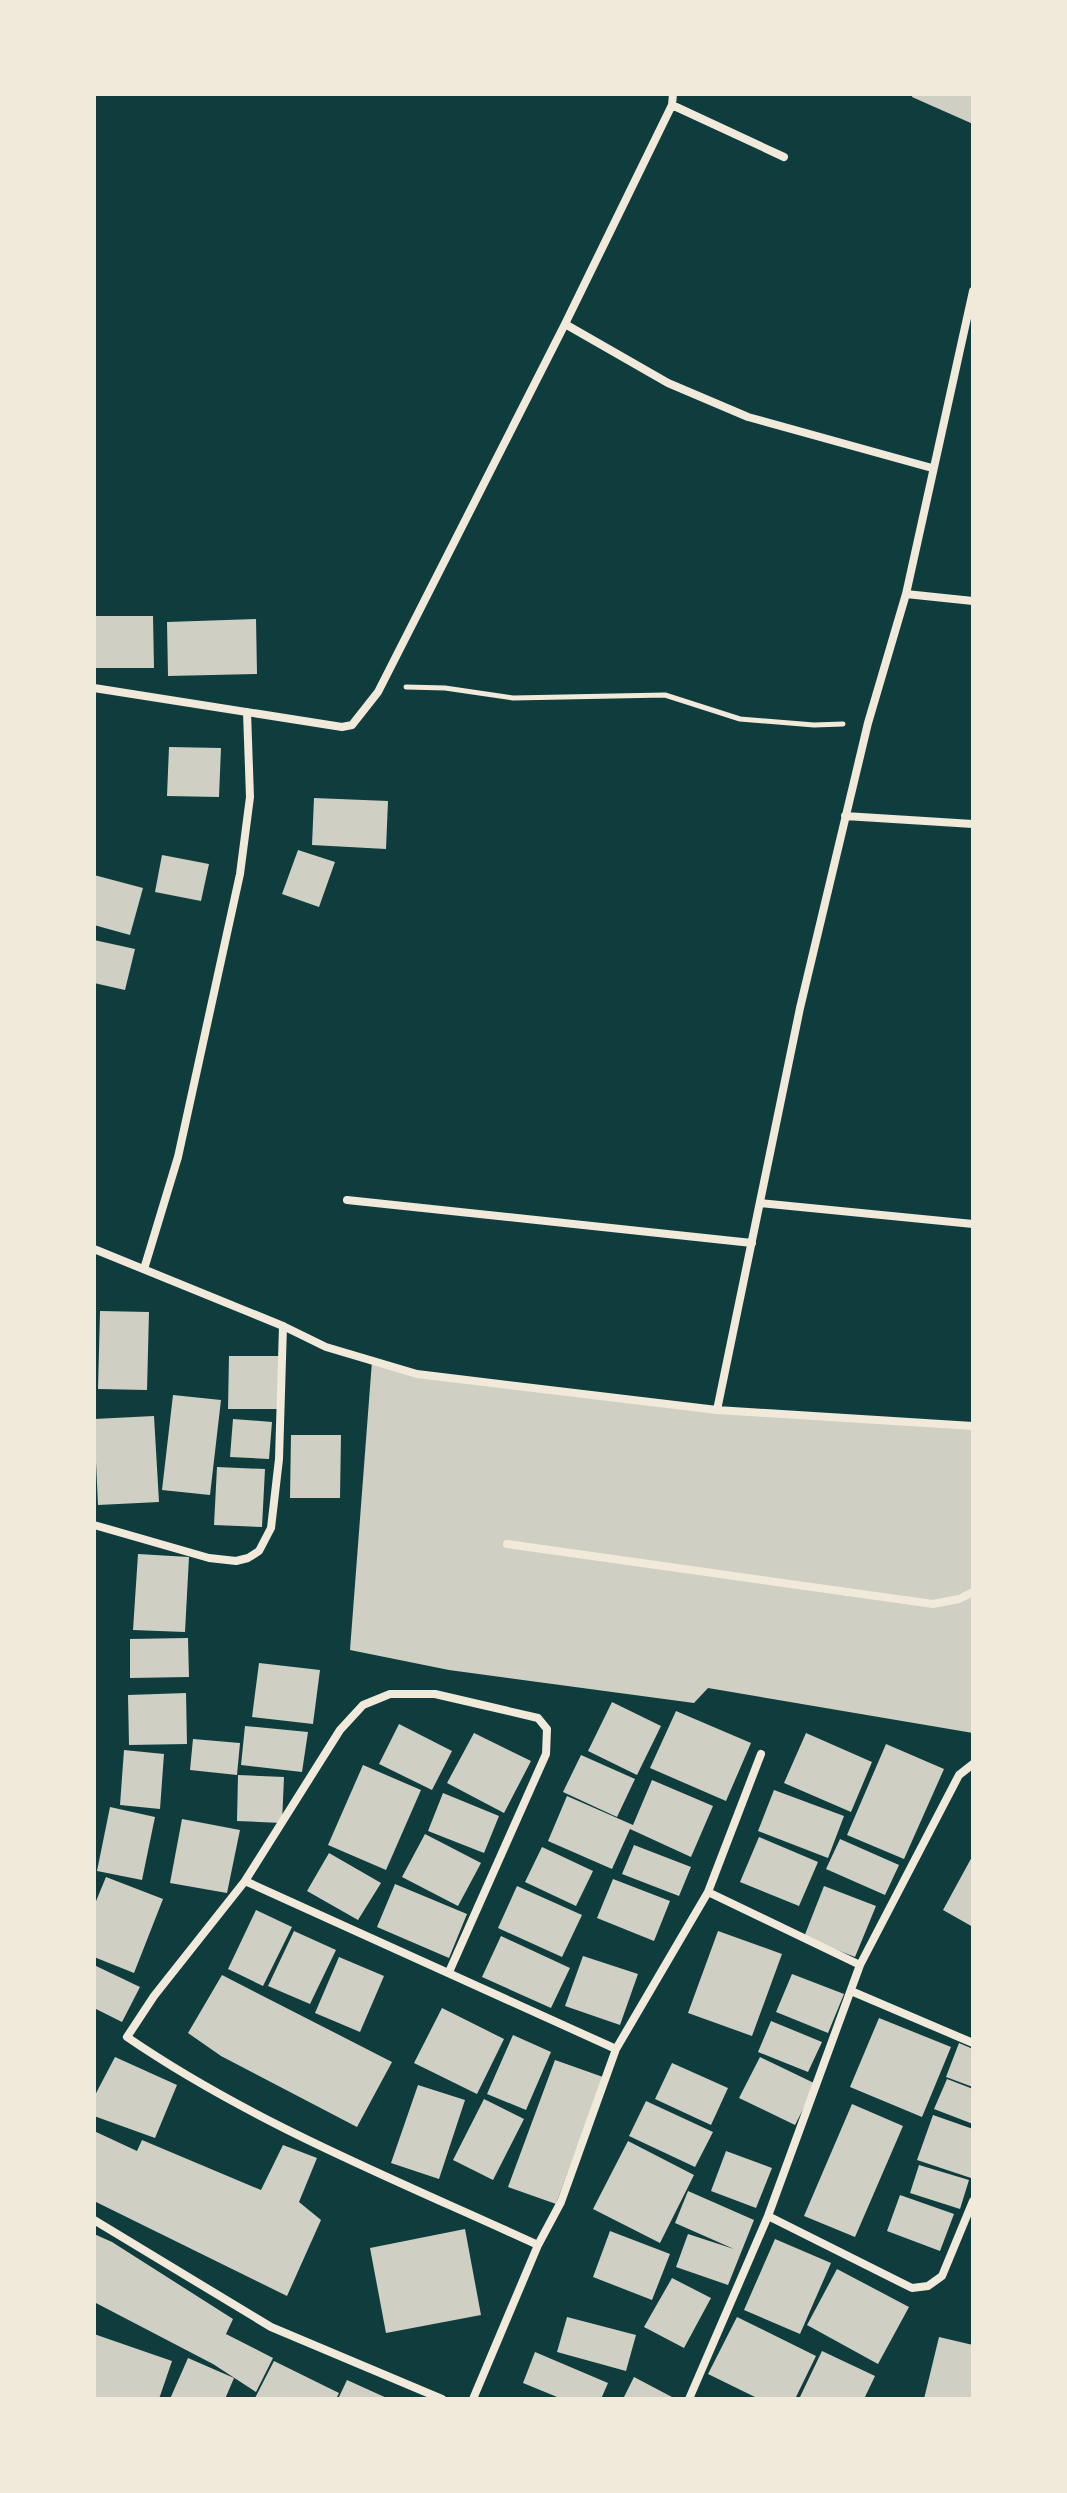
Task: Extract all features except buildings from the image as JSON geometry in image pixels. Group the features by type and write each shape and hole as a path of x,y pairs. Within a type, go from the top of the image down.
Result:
{"street":[{"path":"94,688 342,727 352,725 378,692 565,324 672,105 673,94"},
{"path":"672,105 784,157"},
{"path":"717,1410 800,1008 868,723 906,594 973,291"},
{"path":"565,324 668,383 748,417 932,468"},
{"path":"906,594 973,601"},
{"path":"144,1269 178,1157 240,874 250,797 247,712"},
{"path":"845,816 973,824"},
{"path":"347,1200 752,1243"},
{"path":"760,1203 973,1224"},
{"path":"94,1249 283,1326 326,1347 417,1374 717,1410 973,1426"},
{"path":"94,1525 209,1558 236,1561 259,1551 271,1528 279,1459 283,1326"},
{"path":"507,1544 933,1604 959,1599 973,1592"},
{"path":"449,1972 546,1754 547,1729 538,1718 455,1697 412,1692 390,1694 363,1705 340,1730 245,1881 154,1996 127,2037 170,2067 315,2143 538,2245"},
{"path":"473,2399 538,2245 561,2202 616,2049 708,1892 761,1754"},
{"path":"689,2399 768,2216 860,1965 959,1775 973,1764"},
{"path":"245,1881 616,2049"},
{"path":"708,1892 860,1965"},
{"path":"851,1991 973,2043"},
{"path":"768,2216 912,2288 928,2286 942,2276 973,2201"},
{"path":"94,2220 271,2327 442,2399"}],"path":[{"path":"378,692 404,687 445,688 513,698 665,695 740,719 814,725 868,723"}]}
